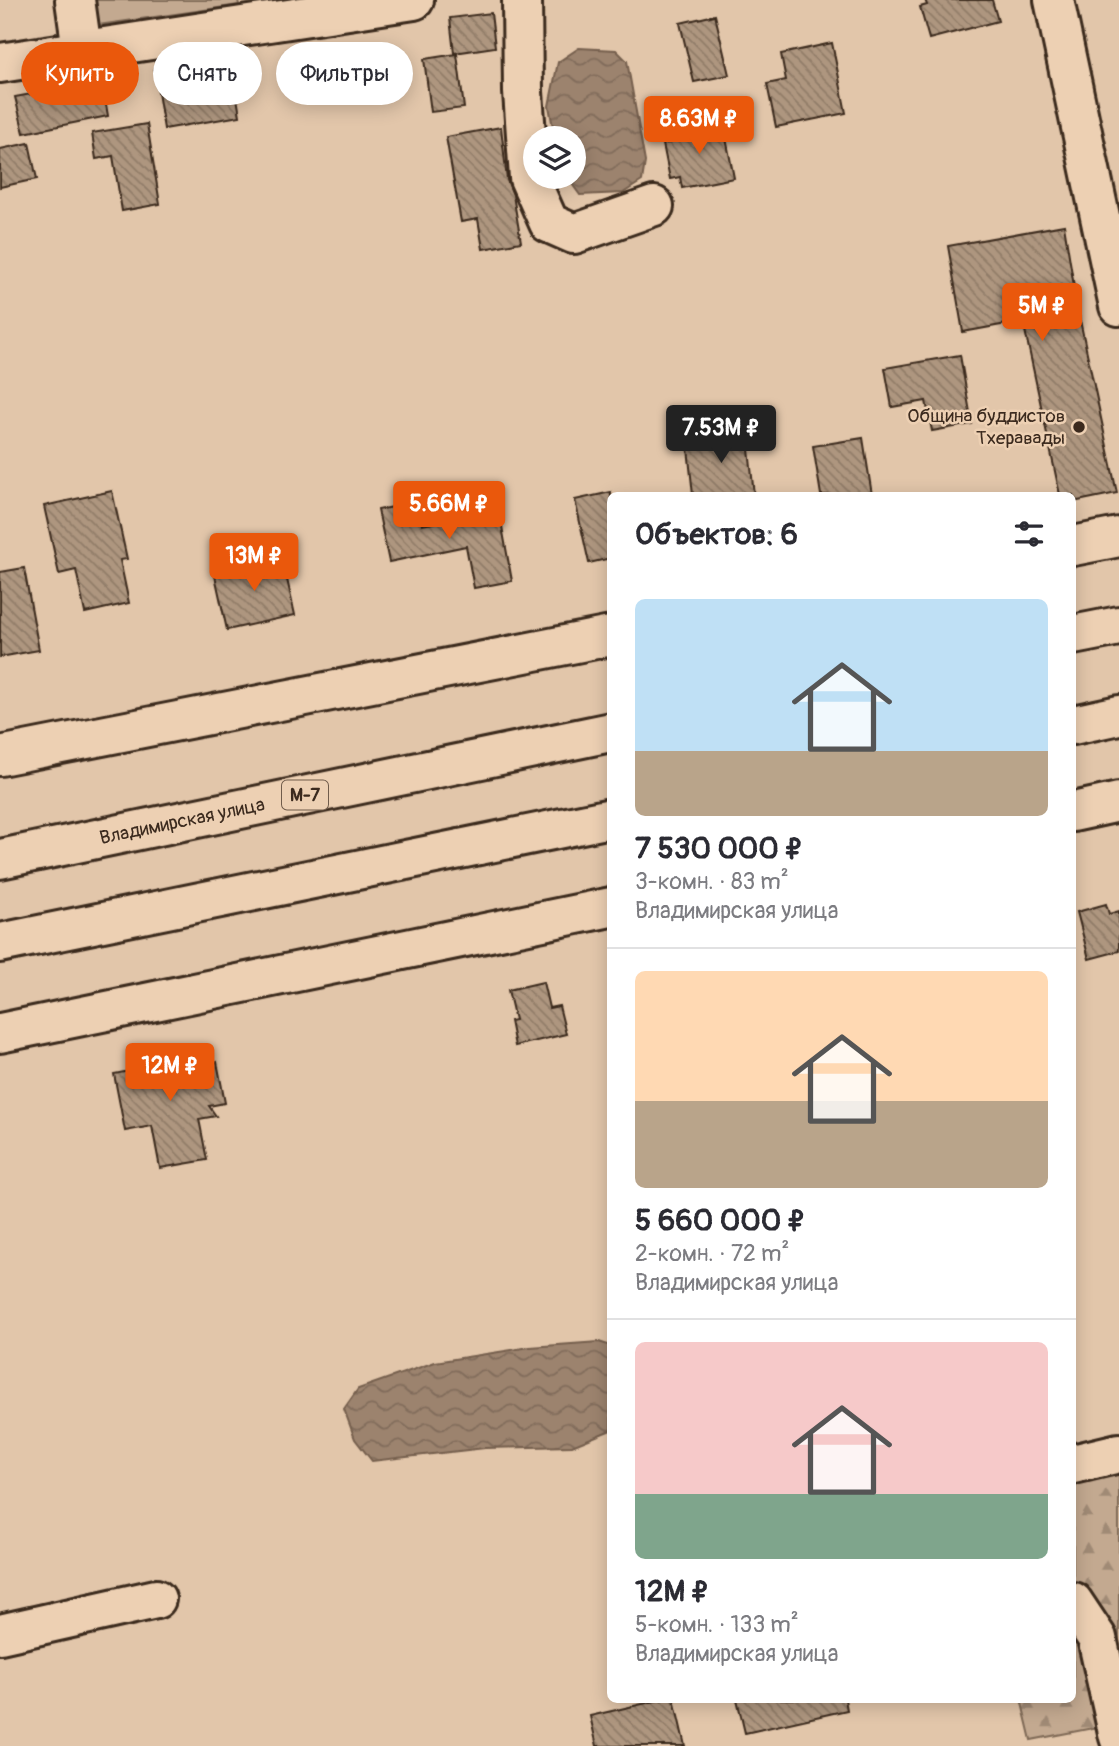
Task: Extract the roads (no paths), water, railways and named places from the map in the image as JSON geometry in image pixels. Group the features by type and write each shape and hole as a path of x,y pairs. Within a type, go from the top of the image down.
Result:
{"main road":[{"path":"75,0 81,42"},
{"path":"117,42 249,12 414,0"},
{"path":"522,0 523,92 529,177 550,223 574,233 654,205"},
{"path":"1054,0 1119,306"},
{"path":"0,63 21,60"},
{"path":"1076,545 1119,537"},
{"path":"1076,634 1119,626"},
{"path":"0,756 607,637"},
{"path":"1076,723 1119,715"},
{"name":"Владимирская улица","path":"0,859 607,733"},
{"path":"1076,811 1119,802"},
{"path":"0,943 607,819"},
{"path":"0,1033 607,908"},
{"path":"1076,1463 1119,1453"},
{"path":"0,1633 156,1599"},
{"path":"1076,1606 1097,1638 1119,1737"}],"water":[{"path":"579,48 616,50 627,61 645,162 642,181 623,193 580,195 576,189 586,189 586,126 553,126 549,106 558,62"},
{"path":"599,1342 607,1345 607,1432 572,1446 485,1448 372,1461 355,1439 344,1409 358,1389 435,1362 530,1347"}],"place":[{"name":"Община буддистов Тхеравады","path":"1079,427"}]}
